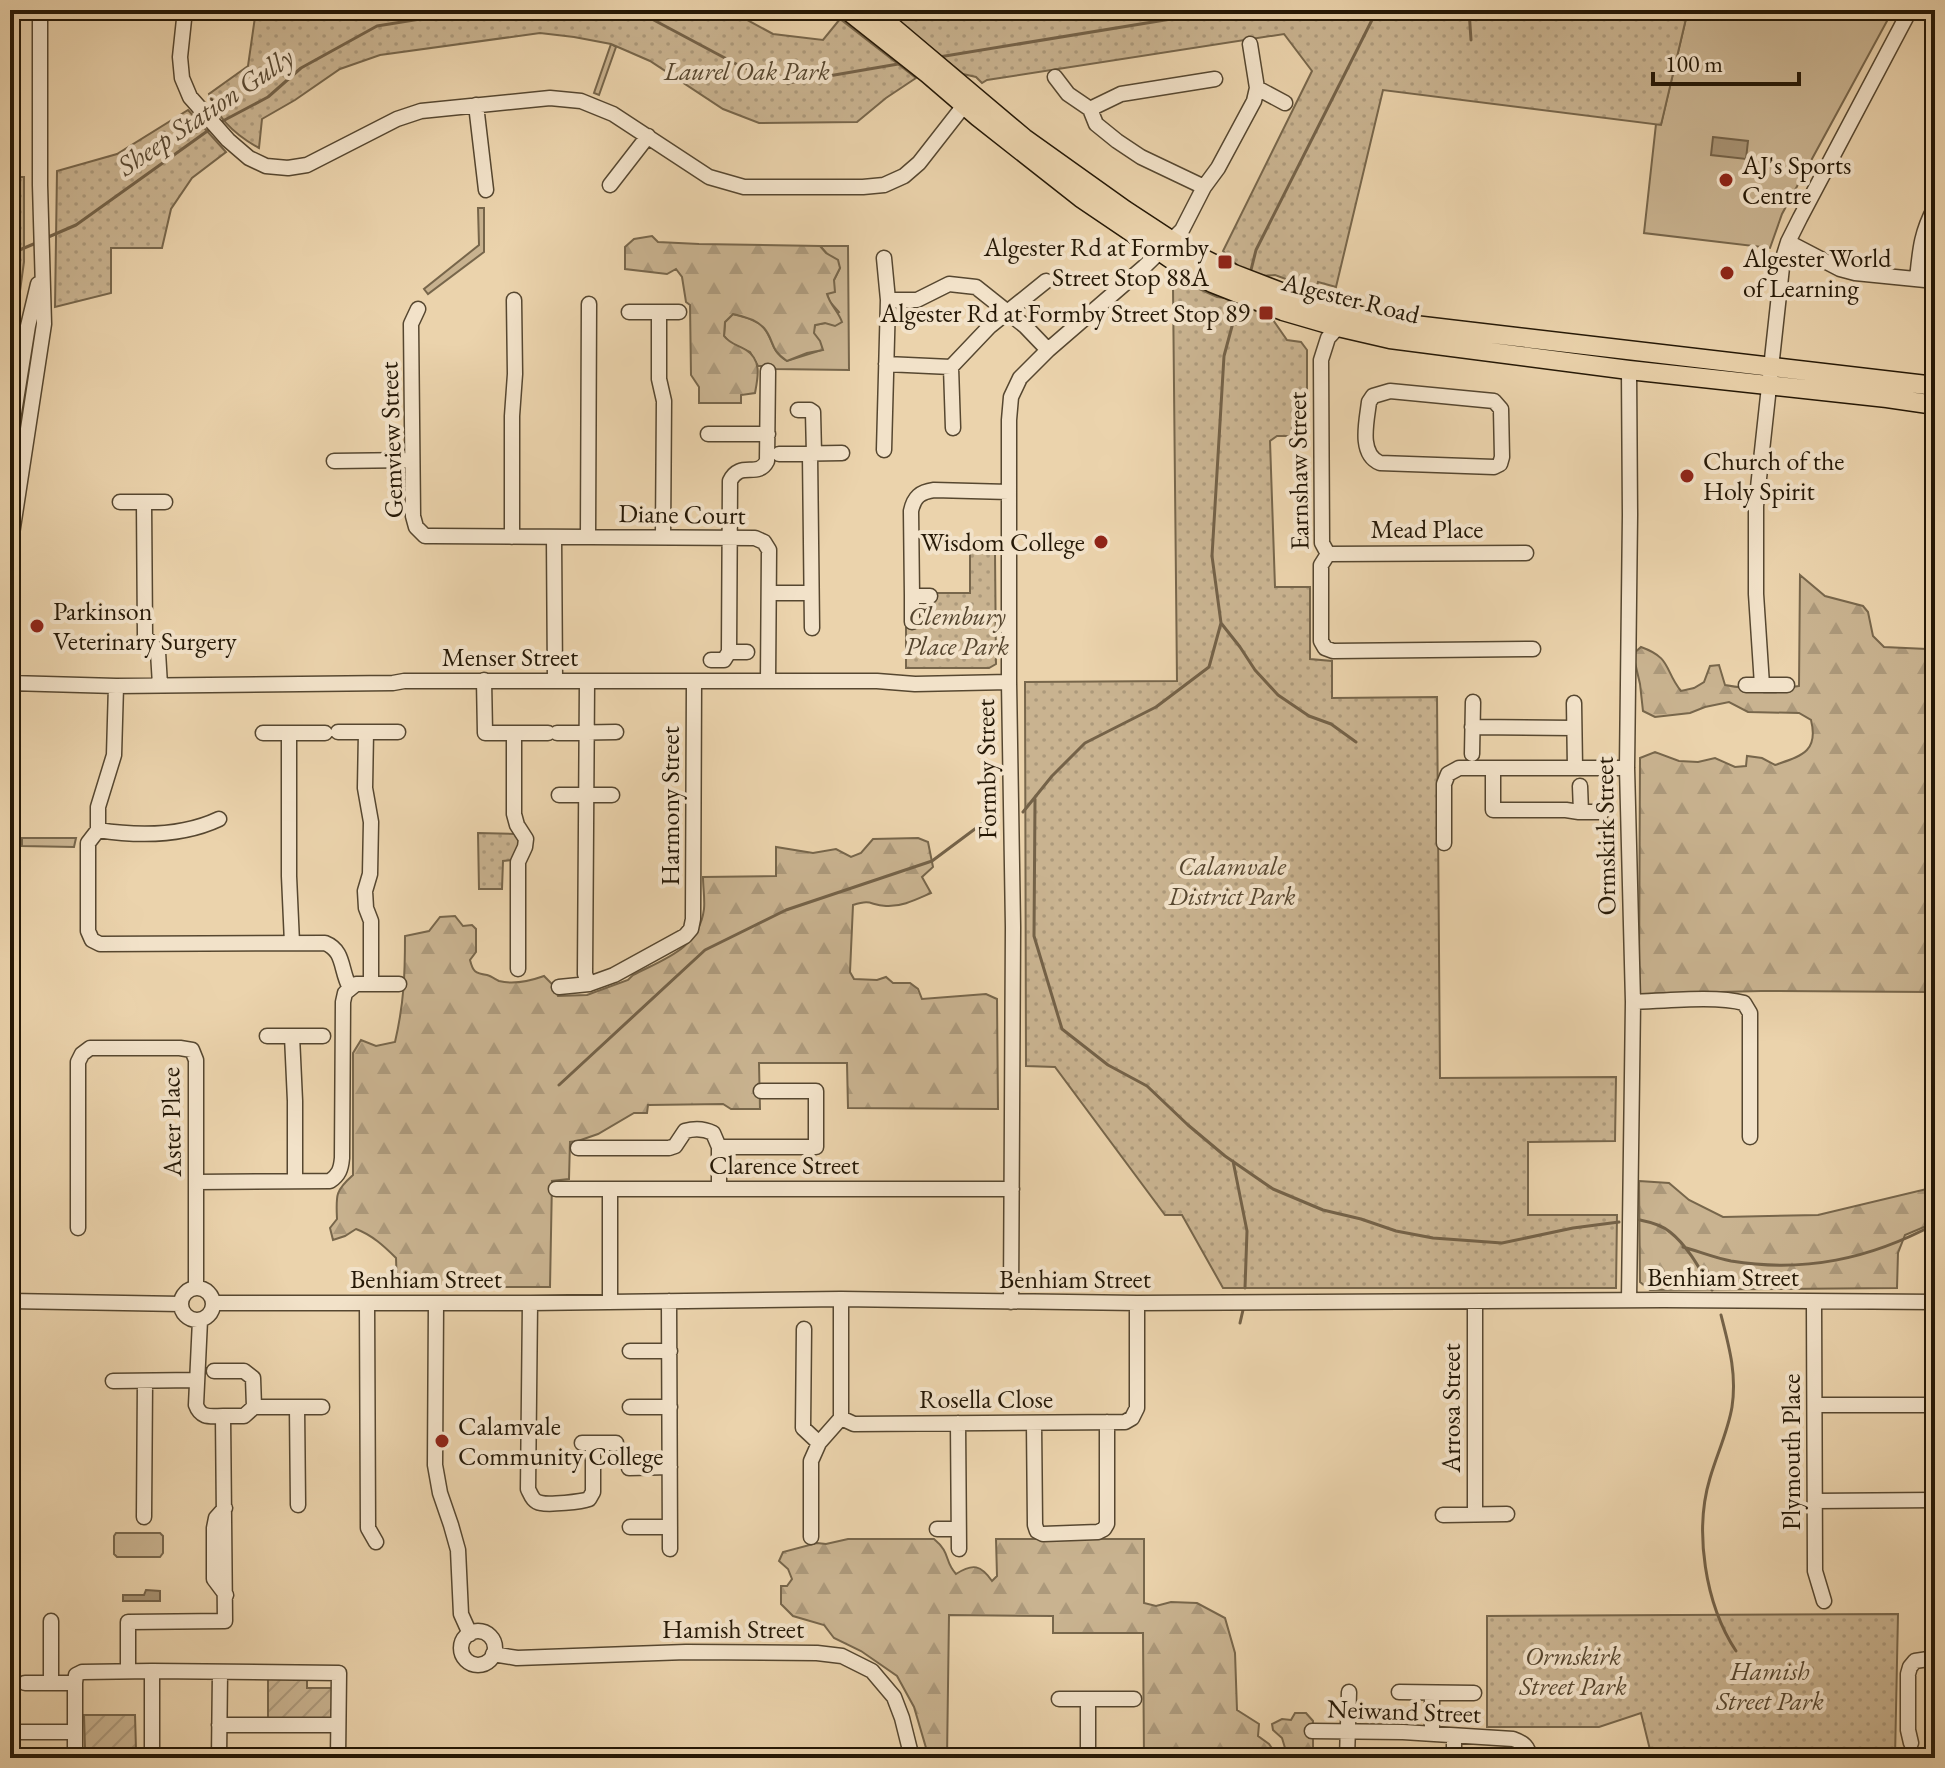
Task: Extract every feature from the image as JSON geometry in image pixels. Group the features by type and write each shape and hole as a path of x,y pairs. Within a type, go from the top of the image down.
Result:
{"main road":[{"name":"Algester Road","path":"847,10 901,44"},
{"name":"Algester Road","path":"868,10 901,44 1081,198 1165,247 1212,283 1283,311 1390,339 1629,370 1935,386"},
{"name":"Algester Road","path":"1165,247 1320,307 1389,322 1659,354 1935,405"}],"street":[{"path":"10,751 13,500 44,324 40,10"},
{"path":"185,10 180,57 182,78 190,97 228,140 249,158 266,166 288,168 307,165 397,119 421,111 550,98 581,101 613,114 709,177 735,185 884,185 904,176 919,163 968,101"},
{"path":"1762,685 1756,594 1756,506 1783,258 1788,242 1910,10"},
{"path":"1250,44 1257,88 1285,103"},
{"path":"1055,77 1068,94 1090,109 1096,124 1117,141 1141,157 1204,187"},
{"path":"1090,109 1121,94 1215,79"},
{"name":"Formby Street","path":"1011,1302 1011,397 1020,378 1048,350 1182,230 1240,128 1257,88"},
{"path":"476,105 486,190"},
{"path":"610,185 648,136"},
{"path":"1917,279 1921,239 1935,207"},
{"path":"1788,242 1840,269 1855,273 1935,281"},
{"path":"884,258 888,300 884,450"},
{"path":"10,438 28,326 42,268"},
{"path":"953,428 951,367 990,326 1046,281"},
{"path":"888,300 917,300 949,284 976,287 1025,326 1048,350"},
{"path":"512,537 514,300"},
{"path":"588,537 589,304"},
{"name":"Gemview Street","path":"418,309 411,324 413,516 416,527 425,536 554,537"},
{"path":"629,312 679,312"},
{"path":"659,312 659,379 664,401 663,537"},
{"path":"1313,320 1321,360"},
{"name":"Earnshaw Street","path":"1338,327 1328,338 1321,360 1322,543 1328,554 1321,565 1320,636 1325,648 1333,651 1533,649"},
{"path":"1524,337 1575,352 1615,356 1629,370 1638,360 1659,354"},
{"path":"886,364 951,367"},
{"name":"Ormskirk Street","path":"1629,370 1627,768 1633,1002 1629,1300"},
{"path":"711,660 724,660 729,652 730,481 734,473 764,467 767,461 768,371"},
{"path":"1380,392 1494,401 1501,409 1502,457 1500,464 1494,467 1380,463 1370,456 1367,446 1369,402 1380,392"},
{"path":"798,410 813,412 812,628"},
{"path":"708,434 768,434"},
{"path":"779,454 842,453"},
{"path":"334,461 412,460"},
{"path":"912,622 911,511 914,499 923,492 934,490 1009,492"},
{"path":"120,502 165,502"},
{"path":"144,502 145,636 158,652 160,685"},
{"path":"554,537 555,681"},
{"name":"Diane Court","path":"554,537 729,537 755,538 764,542 769,550 768,681"},
{"name":"Mead Place","path":"1328,554 1526,553"},
{"path":"769,593 811,593"},
{"path":"912,596 930,596"},
{"path":"729,652 747,652"},
{"path":"484,680 485,733 616,732"},
{"name":"Menser Street","path":"10,683 116,686 484,680 1009,682"},
{"path":"559,987 589,984 585,974 587,682"},
{"name":"Harmony Street","path":"589,984 639,962 685,936 691,929 694,903 694,682"},
{"path":"1746,685 1787,685"},
{"path":"116,686 114,755 98,807 98,830 88,843 88,931 92,940 100,944 325,943 334,947 340,956 342,972 350,988"},
{"path":"1472,754 1473,702"},
{"path":"1574,703 1575,768"},
{"path":"1472,727 1574,728"},
{"path":"366,732 365,788 371,822 370,874 365,891 371,921 371,984"},
{"path":"263,733 398,732"},
{"path":"289,733 292,943"},
{"path":"514,733 514,814 526,839 518,862 518,969"},
{"path":"1444,843 1444,784 1448,774 1459,768 1627,768"},
{"path":"1493,769 1493,810 1602,812"},
{"path":"1580,786 1581,812"},
{"path":"559,795 612,795"},
{"path":"98,830 117,833 183,831 203,827 219,819"},
{"path":"196,1182 330,1181 337,1176 341,1169 345,993 356,984 399,984"},
{"path":"1633,1002 1736,1000 1744,1003 1750,1013 1750,1137"},
{"path":"267,1036 323,1036"},
{"path":"292,1036 295,1181"},
{"name":"Aster Place","path":"78,1228 78,1062 82,1054 90,1048 192,1050 196,1060 196,1287"},
{"path":"719,1147 816,1147 816,1091 761,1091"},
{"path":"578,1148 669,1148 675,1146 685,1131 695,1128 706,1130 713,1133 719,1147 719,1189"},
{"name":"Clarence Street","path":"556,1189 1012,1189"},
{"path":"610,1189 610,1302"},
{"path":"196,1287 208,1292 214,1303 208,1316 200,1320 189,1318 181,1304 187,1291 196,1287"},
{"path":"811,1537 811,1461 819,1443 841,1418 841,1299"},
{"name":"Benhiam Street","path":"214,1303 436,1304 841,1299 1137,1303 1935,1302"},
{"path":"10,1301 181,1304"},
{"path":"669,1301 670,1549"},
{"name":"Arrosa Street","path":"1475,1302 1475,1514"},
{"name":"Plymouth Place","path":"1814,1302 1815,1571 1824,1601"},
{"path":"367,1303 368,1528 376,1542"},
{"path":"530,1303 528,1489 532,1498 540,1503 582,1502 589,1499 593,1492 588,1443 616,1443"},
{"name":"Rosella Close","path":"841,1418 854,1424 1125,1422 1132,1418 1137,1408 1137,1303"},
{"path":"436,1304 435,1465 440,1493 458,1550 461,1614 470,1634"},
{"path":"200,1320 196,1405 204,1416 244,1416 254,1407 322,1407"},
{"path":"804,1329 803,1428 819,1443"},
{"path":"630,1351 670,1351"},
{"path":"214,1371 244,1371 249,1374 253,1378 254,1407"},
{"path":"113,1381 197,1380"},
{"path":"144,1517 145,1381"},
{"path":"1815,1405 1935,1405"},
{"path":"297,1407 298,1505"},
{"path":"630,1407 670,1407"},
{"path":"128,1671 128,1622 225,1621 223,1416"},
{"path":"1034,1423 1035,1525 1037,1531 1043,1534 1098,1532 1107,1524 1107,1422"},
{"path":"958,1423 959,1549"},
{"path":"629,1468 670,1467"},
{"path":"1815,1501 1935,1500"},
{"path":"1443,1515 1507,1514"},
{"path":"630,1527 670,1527"},
{"path":"937,1529 958,1529"},
{"path":"51,1621 51,1683"},
{"path":"470,1634 486,1634 493,1642 493,1654 489,1661 476,1665 466,1660 461,1646 470,1634"},
{"name":"Hamish Street","path":"493,1654 517,1658 686,1652 842,1656 872,1671 894,1697 912,1758"},
{"path":"1911,1743 1908,1730 1908,1674 1915,1661 1935,1658"},
{"path":"152,1671 152,1758"},
{"path":"75,1758 76,1675 82,1672 152,1671 339,1673 338,1758"},
{"path":"219,1758 220,1672"},
{"path":"25,1683 75,1683"},
{"path":"1347,1758 1349,1692"},
{"path":"1399,1692 1474,1693"},
{"path":"1432,1693 1432,1734"},
{"path":"1059,1699 1134,1699"},
{"path":"1088,1699 1088,1758"},
{"path":"219,1725 338,1725"},
{"name":"Neiwand Street","path":"1312,1731 1513,1739 1524,1743 1530,1758"},
{"path":"10,1732 75,1732"},
{"path":"1454,1736 1454,1758"}],"green space":[{"name":"Laurel Oak Park","path":"256,10 729,10 773,34 823,40 840,19 916,78 857,122 759,123 723,109 650,61 611,44 540,33 380,55 340,69 262,119 259,148 229,126 209,94 248,66"},
{"path":"885,10 1688,10 1661,125 1383,90 1336,287 1318,282 1316,290 1275,275 1262,276 1239,267 1223,251 1312,71 1284,34 982,83 976,77 963,74"},
{"path":"1688,10 1893,10 1782,214 1770,248 1644,233 1656,124 1661,124"},
{"path":"611,44 616,47 599,95 594,93"},
{"path":"188,110 226,152 192,178 171,209 162,248 111,248 111,293 55,307 57,171 117,154"},
{"path":"10,177 24,177 24,262 13,342 10,343"},
{"path":"478,208 484,208 484,252 428,294 424,289 479,245"},
{"path":"652,236 658,242 820,246 838,260 840,268 834,280 835,292 827,294 842,322 835,326 825,323 815,325 814,333 823,350 787,361 777,353 761,325 733,314 725,322 724,336 755,359 758,369 755,393 741,395 741,403 699,403 699,387 691,375 690,305 686,302 682,277 676,269 667,274 625,269 625,247 634,239"},
{"path":"820,246 848,246 849,370 758,366 750,352 730,343 724,336 725,322 733,314 761,325 774,348 787,361 822,350 813,333 815,325 825,323 839,312 827,294 840,268"},
{"name":"Calamvale District Park","path":"1188,284 1271,317 1287,340 1301,342 1307,350 1307,436 1277,436 1270,441 1275,587 1310,587 1310,659 1332,661 1332,698 1437,697 1440,1078 1616,1077 1615,1141 1528,1142 1528,1215 1617,1215 1616,1288 1223,1288 1182,1215 1165,1215 1055,1067 1026,1066 1025,682 1177,681 1173,287"},
{"name":"Clembury Place Park","path":"970,553 995,553 996,664 989,668 906,668 906,628 919,627 919,602 933,593 970,593"},
{"path":"1800,575 1825,596 1863,606 1868,612 1873,636 1884,647 1927,649 1935,658 1935,1155 1928,1155 1928,992 1639,994 1640,758 1655,752 1679,761 1698,762 1715,758 1735,767 1746,766 1747,756 1762,758 1775,765 1806,751 1813,731 1811,720 1799,713 1748,712 1729,702 1690,713 1655,717 1643,711 1633,654 1641,647 1658,656 1681,691 1704,682 1710,666 1719,665 1725,685 1762,689 1799,686"},
{"path":"478,833 516,834 518,838 519,847 512,860 503,861 502,889 479,889"},
{"path":"22,838 76,838 74,847 22,846"},
{"path":"918,838 928,842 933,867 922,877 931,893 898,905 868,902 853,905 850,972 854,979 877,980 886,977 893,983 910,983 918,989 922,999 986,994 997,999 998,1109 848,1108 847,1063 759,1063 760,1109 731,1109 723,1104 648,1105 647,1113 634,1113 598,1134 570,1142 569,1179 552,1181 550,1287 397,1287 396,1258 378,1241 356,1229 333,1240 330,1228 337,1219 338,1194 353,1175 353,1053 361,1040 376,1046 395,1042 403,989 405,936 429,931 440,917 455,916 463,926 472,925 476,929 476,952 470,960 477,973 510,983 544,976 558,996 587,995 628,980 688,943 701,923 703,877 776,876 776,847 813,853 836,849 851,857 861,853 873,839"},
{"path":"1639,1181 1669,1183 1689,1200 1723,1217 1818,1215 1935,1187 1935,1227 1924,1227 1905,1235 1898,1253 1897,1288 1650,1290 1640,1282"},
{"path":"116,1533 160,1533 163,1536 163,1553 160,1557 117,1557 114,1554"},
{"path":"848,1539 934,1539 956,1574 976,1567 992,1581 997,1576 996,1539 1144,1539 1144,1603 1156,1606 1171,1602 1197,1603 1225,1618 1235,1653 1237,1710 1259,1724 1258,1736 1269,1744 1279,1758 1144,1758 1143,1633 1053,1633 1053,1616 949,1615 947,1758 929,1758 914,1707 897,1676 861,1651 834,1638 824,1625 793,1616 781,1604 781,1586 787,1586 792,1579 788,1569 779,1561 783,1552"},
{"name":"Hamish Street Park","path":"1898,1614 1895,1758 1652,1758 1641,1713 1599,1727 1487,1727 1487,1616"},
{"path":"268,1678 307,1678 307,1688 335,1688 335,1720 268,1721"},
{"path":"1295,1713 1306,1713 1313,1721 1313,1758 1301,1758 1295,1750 1285,1748 1282,1738 1273,1730 1272,1724 1282,1719 1291,1720"},
{"path":"84,1715 135,1715 136,1749 85,1749"}],"shaded area":[{"path":"1713,137 1748,141 1746,159 1711,155"},
{"path":"146,1590 160,1591 160,1601 123,1601 123,1595 144,1595"}],"waterway":[{"name":"Sheep Station Gully","path":"219,123 268,97 301,68 377,26 476,10"},
{"name":"Sheep Station Gully","path":"635,10 738,65 788,83 904,63"},
{"name":"Sheep Station Gully","path":"939,57 1226,10"},
{"path":"1251,270 1256,250 1377,10"},
{"path":"1469,10 1471,40"},
{"name":"Sheep Station Gully","path":"46,238 76,225 213,127"},
{"name":"Sheep Station Gully","path":"10,254 36,243"},
{"path":"1023,812 1052,776 1085,743 1156,707 1209,667 1221,623 1212,556 1224,356 1238,304"},
{"path":"1221,623 1255,670 1278,695 1309,716 1331,724 1356,742"},
{"path":"1035,799 1034,936 1062,1029 1108,1065 1147,1086 1225,1156 1273,1189 1323,1210 1433,1238 1502,1243 1619,1222"},
{"path":"559,1085 705,950 786,910 932,861 995,814"},
{"path":"1233,1161 1247,1231 1245,1288"},
{"path":"1640,1220 1663,1227 1677,1238 1712,1290"},
{"path":"1683,1247 1731,1261 1810,1264 1861,1254 1935,1224"},
{"path":"1240,1323 1243,1310"},
{"path":"1721,1315 1734,1383 1728,1425 1705,1499 1703,1544 1710,1590 1725,1632 1736,1651"}],"place":[{"name":"AJ's Sports Centre","path":"1726,180"},
{"name":"Algester Rd at Formby Street Stop 88A","path":"1225,262"},
{"name":"Algester World of Learning","path":"1727,273"},
{"name":"Algester Rd at Formby Street Stop 89","path":"1266,313"},
{"name":"Church of the Holy Spirit","path":"1687,476"},
{"name":"Wisdom College","path":"1101,542"},
{"name":"Parkinson Veterinary Surgery","path":"37,626"},
{"name":"Calamvale Community College","path":"442,1441"}],"park label":[{"name":"Ormskirk Street Park","path":"1573,1671"}]}
